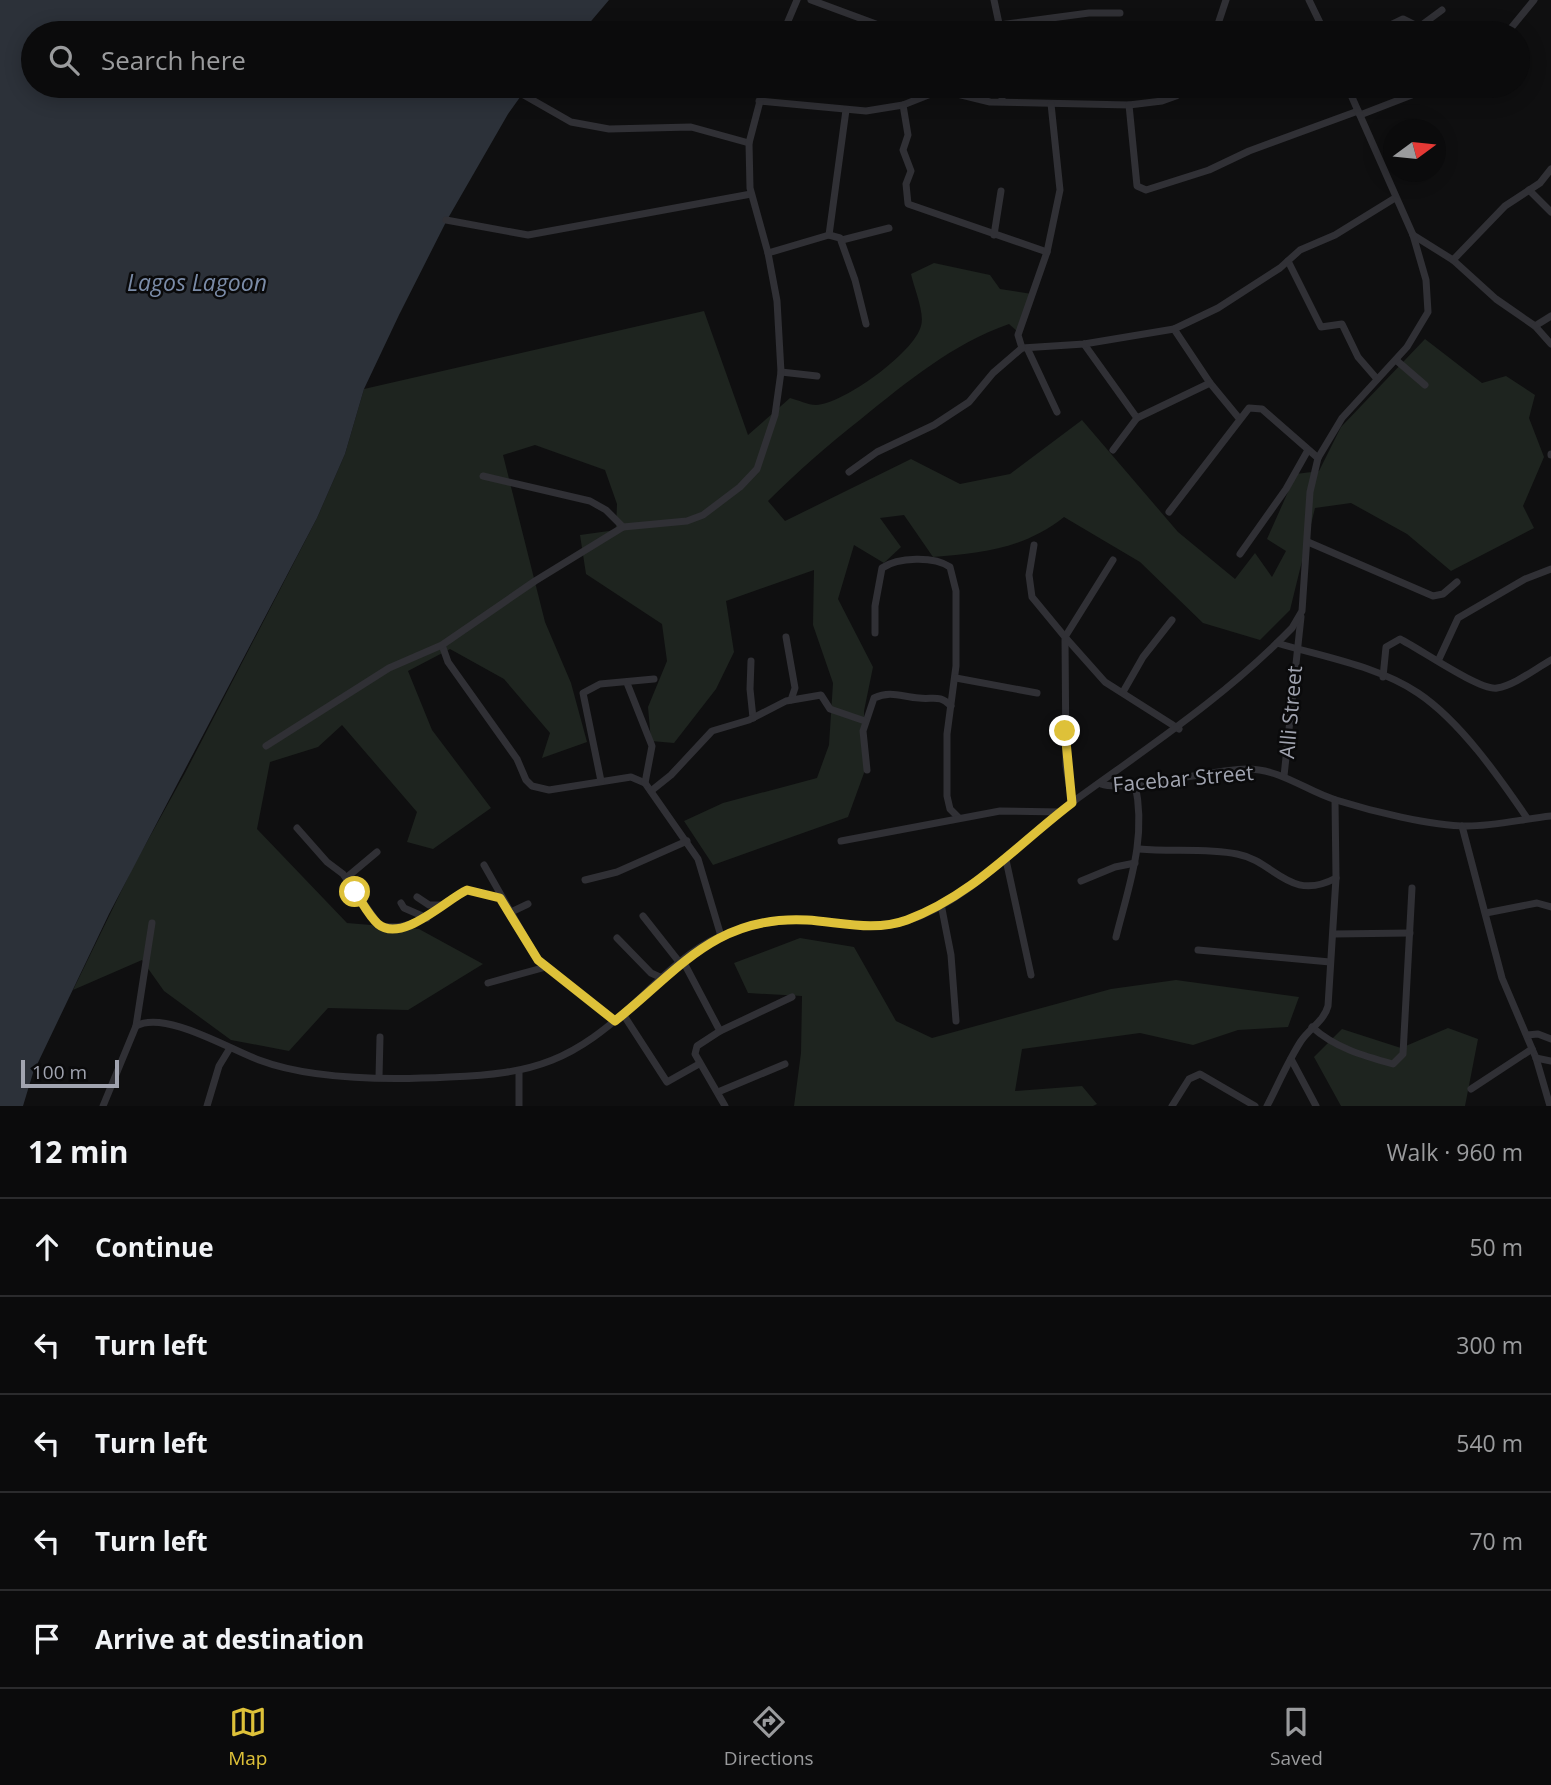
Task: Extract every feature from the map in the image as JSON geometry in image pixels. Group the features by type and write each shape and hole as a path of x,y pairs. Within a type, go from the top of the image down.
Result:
{"street":[{"path":"788,21 797,0"},
{"path":"811,0 868,21"},
{"path":"995,0 999,21"},
{"path":"1218,21 1226,0"},
{"path":"1309,0 1319,21"},
{"path":"1517,21 1534,0"},
{"path":"1427,21 1443,10"},
{"path":"1044,21 1088,13 1120,13"},
{"path":"529,98 572,122 609,129 691,127 749,143"},
{"path":"266,746 389,668 442,645 535,581 624,527 687,521 718,505 750,478 766,446 781,372 777,301 768,253 751,194 749,143 760,98"},
{"path":"759,101 846,110 884,110 919,98"},
{"path":"982,98 1002,102 1129,105 1170,98"},
{"name":"Alli Street","path":"1284,776 1302,611 1310,492 1318,458 1342,418 1396,360 1429,312 1426,280 1413,234 1353,98"},
{"path":"1129,105 1137,186 1146,190 1196,175 1249,150 1402,98"},
{"path":"1051,104 1060,190 1047,252 1018,335 1058,412"},
{"path":"903,105 908,135 903,150 904,159 911,171 906,184 908,204 994,236 1047,252"},
{"path":"829,235 846,110"},
{"path":"1454,260 1505,206 1529,190 1551,169"},
{"path":"1529,190 1551,212"},
{"path":"994,236 1001,191"},
{"path":"446,220 528,235 751,194"},
{"path":"849,472 877,452 934,425 970,402 993,373 1025,349 1084,344 1174,328 1218,308 1300,250 1335,235 1395,198"},
{"path":"768,253 829,235 842,240 889,228"},
{"path":"1413,234 1454,260 1496,299 1535,326 1551,344"},
{"path":"842,240 866,324"},
{"path":"1288,261 1315,312 1317,323 1321,327 1342,324 1358,357 1377,379"},
{"path":"1535,326 1551,316"},
{"path":"1174,328 1210,383 1238,417"},
{"path":"1084,344 1137,418"},
{"path":"1396,360 1425,385"},
{"path":"781,372 817,376"},
{"path":"1113,450 1137,418 1210,383"},
{"path":"1169,512 1238,417 1249,408 1262,409 1318,458"},
{"path":"1240,554 1286,489 1308,450"},
{"path":"483,475 590,501 606,510 624,527"},
{"path":"1308,542 1433,596 1444,594 1457,582"},
{"path":"1034,545 1029,575 1032,597 1105,682 1179,729"},
{"path":"875,633 875,606 882,568 890,562 924,560 947,564 953,571 956,591 956,678 951,706 947,796 950,809 959,818"},
{"path":"1072,803 1066,766 1065,637 1113,560"},
{"path":"1439,659 1458,618 1525,579 1551,569"},
{"path":"136,1026 154,1020 261,1062 300,1070 380,1077 447,1078 519,1073 568,1055 615,1021 682,962 721,936 791,920 866,926 891,925 941,904 1006,860 1061,811 1179,729 1277,643 1292,628 1302,611"},
{"path":"1123,692 1143,657 1172,620"},
{"path":"786,637 795,688 791,700"},
{"path":"1383,677 1386,647 1394,639 1400,639 1439,659 1468,679 1489,689 1501,687 1551,660"},
{"path":"1277,643 1383,677 1418,693 1440,711 1501,780 1527,818"},
{"path":"442,645 448,662 517,759 526,780 532,786 549,790 631,777 645,783 687,841 704,874 721,936"},
{"path":"751,661 753,718"},
{"path":"956,678 1037,693"},
{"path":"601,781 583,693 594,685 654,679"},
{"path":"627,682 652,746 645,783"},
{"path":"867,770 863,736 865,721 874,698 888,693 943,699 951,706"},
{"path":"651,791 671,775 706,736 791,700 821,695 830,709 865,721"},
{"name":"Facebar Street","path":"1101,784 1113,788 1250,768 1284,776 1335,800 1462,825 1551,816"},
{"path":"1116,937 1139,849 1141,816 1135,784"},
{"path":"1267,1106 1311,1027 1326,1014 1334,934 1335,800"},
{"path":"841,841 1000,811 1061,811"},
{"path":"1462,825 1507,993 1536,1058 1550,1106"},
{"path":"297,828 346,878 380,926 391,928 428,918 467,890 500,898"},
{"path":"585,880 617,872 687,841"},
{"path":"1139,849 1236,854 1296,884 1319,886 1336,878"},
{"path":"346,878 377,852"},
{"path":"1006,860 1031,975"},
{"path":"1081,881 1115,867 1135,863"},
{"path":"484,865 500,898 538,960 615,1021"},
{"path":"1311,1027 1346,1049 1393,1064 1399,1061 1403,1054 1412,888"},
{"path":"417,897 429,905 443,905"},
{"path":"401,903 404,908 428,918"},
{"path":"1486,913 1536,903 1551,907"},
{"path":"509,912 528,904"},
{"path":"941,904 951,955 956,1021"},
{"path":"643,916 682,962 720,1031"},
{"path":"103,1106 136,1026 152,923"},
{"path":"1334,934 1410,933"},
{"path":"617,938 651,973 662,978"},
{"path":"1198,950 1330,962"},
{"path":"488,983 546,967"},
{"path":"725,1106 703,1066 699,1064 695,1054 697,1045 720,1031 792,997"},
{"path":"623,1014 667,1082 699,1064"},
{"path":"1527,1035 1538,1034 1551,1039"},
{"path":"380,1037 380,1077"},
{"path":"207,1106 219,1066 230,1048"},
{"path":"1471,1089 1532,1049"},
{"path":"1536,1058 1551,1061"},
{"path":"1292,1059 1316,1106"},
{"path":"718,1092 785,1064"},
{"path":"519,1073 519,1106"},
{"path":"1172,1106 1189,1079 1200,1074 1255,1106"}],"shaded area":[{"path":"934,263 990,275 1000,289 1032,294 1019,333 1009,324 968,342 913,378 849,429 768,501 785,521 911,459 960,484 1010,474 1082,420 1178,532 1235,579 1255,553 1272,577 1286,551 1267,539 1296,474 1319,471 1341,427 1425,339 1482,383 1506,376 1535,395 1529,418 1544,457 1523,506 1534,528 1451,571 1407,534 1351,503 1315,508 1290,610 1260,640 1203,623 1140,562 1064,517 1034,536 1003,547 933,557 904,515 880,518 901,547 884,563 854,545 838,599 873,667 864,711 864,773 848,817 713,865 684,821 723,803 817,778 829,745 833,683 813,625 814,570 726,601 734,652 716,689 674,743 651,741 648,707 667,661 662,624 586,574 580,535 616,530 617,504 605,470 535,445 503,455 545,622 571,683 587,742 542,758 550,733 504,679 450,649 408,671 432,730 491,808 433,849 407,842 417,812 342,725 318,747 270,762 257,829 347,923 419,929 483,964 408,1010 328,1008 289,1051 231,1040 164,991 142,960 73,990 133,867 185,773 317,518 345,454 364,389 704,311 748,435 790,398 813,405 828,402 859,387 892,363 916,337 921,326 920,308 911,274"},
{"path":"800,938 854,947 896,1021 932,1038 1111,989 1176,980 1299,997 1288,1027 1238,1030 1193,1045 1140,1033 1022,1049 1015,1091 1082,1086 1097,1104 1093,1106 794,1106 801,1053 802,996 748,993 734,963"},
{"path":"1448,1028 1478,1039 1465,1106 1341,1106 1314,1057 1342,1029 1401,1048"}],"water":[{"name":"Lagos Lagoon","path":"0,0 609,0 591,21 21,21 21,98 519,98 447,220 399,315 364,389 345,454 317,518 109,914 33,1073 23,1106 0,1106"}],"route":[{"path":"355,892 380,926 389,928 425,920 467,890 500,898 538,960 615,1021 693,953 721,936 791,920 866,926 891,925 941,904 985,877 1072,803 1068,787 1065,731"}]}
